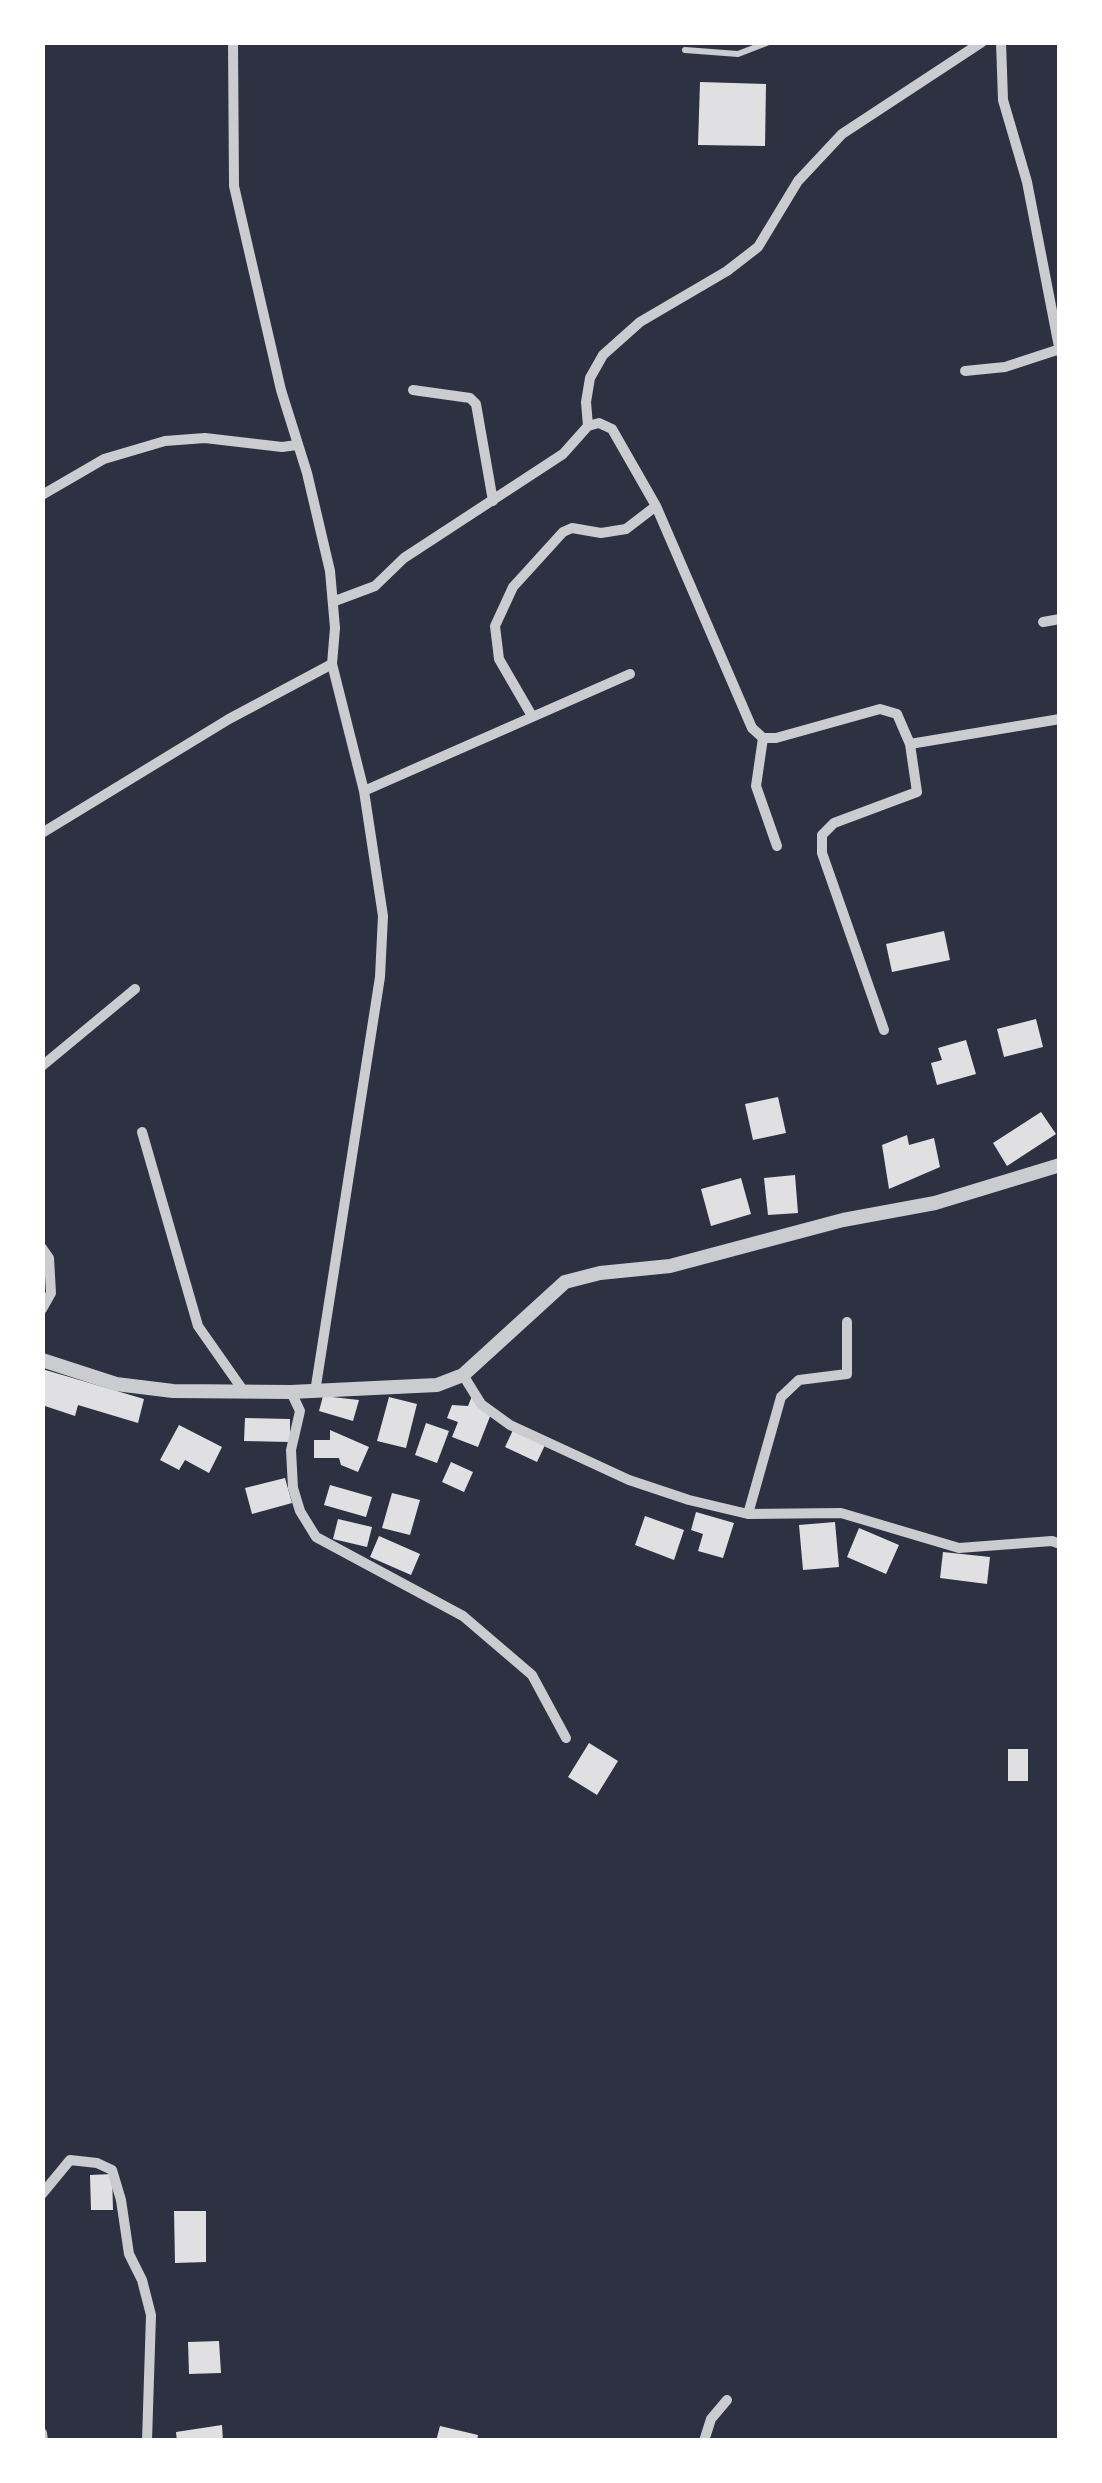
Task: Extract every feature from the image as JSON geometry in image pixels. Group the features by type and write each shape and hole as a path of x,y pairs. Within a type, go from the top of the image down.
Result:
{"street":[{"path":"233,42 234,186 316,510 334,601 332,664 364,791 383,916 380,977 315,1392"},
{"path":"588,426 590,378 603,355 640,322 727,271 758,247 811,164 842,134 982,42"},
{"path":"965,371 1005,368 1060,350 1024,170 1003,100 1001,42"},
{"path":"413,390 470,398 476,404 493,501"},
{"path":"334,601 368,591 404,558 563,454 588,426 602,424 614,431 656,506 752,728 763,738 776,738 880,710 897,714 910,744 917,792 835,823 822,836 822,853 884,1030"},
{"path":"42,495 104,459 165,441 205,438 297,445"},
{"path":"532,716 500,659 495,626 513,586 563,532 626,529 656,506"},
{"path":"1043,622 1060,619"},
{"path":"42,833 229,718 332,664"},
{"path":"364,791 630,674"},
{"path":"910,744 1060,718"},
{"path":"763,738 756,786 777,846"},
{"path":"42,1066 135,989"},
{"path":"142,1132 198,1326 245,1393"},
{"path":"42,1360 148,1390 315,1392 447,1383 463,1375 565,1282 600,1273 670,1266 843,1220 935,1204 1060,1165"},
{"path":"42,1248 49,1258 51,1293 42,1309"},
{"path":"748,1514 781,1397 799,1380 847,1375 847,1322"},
{"path":"463,1375 481,1404 510,1425 629,1480 689,1501 748,1514 841,1513 958,1548 1060,1544"},
{"path":"291,1392 300,1412 291,1450 293,1488 316,1537 464,1616 532,1675 566,1738"},
{"path":"42,2194 70,2161 97,2163 112,2170 122,2200 129,2254 151,2315 147,2441"},
{"path":"704,2441 711,2419 727,2400"}],"lane":[{"path":"685,50 739,53 769,42"}],"building":[{"path":"700,82 766,84 765,146 698,145"},
{"path":"944,931 950,960 892,972 886,944"},
{"path":"1036,1019 1043,1047 1004,1057 997,1029"},
{"path":"966,1040 976,1074 937,1085 931,1063 942,1060 938,1048"},
{"path":"778,1097 786,1133 753,1140 745,1104"},
{"path":"1041,1112 1056,1134 1007,1166 993,1143"},
{"path":"907,1135 909,1145 934,1138 940,1167 889,1189 882,1145"},
{"path":"795,1175 798,1213 768,1215 764,1178"},
{"path":"741,1178 751,1214 711,1226 701,1189"},
{"path":"42,1369 144,1399 138,1423 78,1405 75,1416 42,1405"},
{"path":"323,1396 359,1400 353,1421 319,1411"},
{"path":"472,1396 491,1414 478,1447 452,1437 458,1422 447,1418 452,1405 468,1406"},
{"path":"389,1397 417,1404 406,1448 377,1441"},
{"path":"245,1418 290,1419 290,1442 244,1441"},
{"path":"426,1423 449,1431 437,1463 415,1455"},
{"path":"179,1425 222,1447 209,1473 185,1460 179,1470 160,1460"},
{"path":"330,1430 369,1447 358,1472 341,1465 339,1458 314,1458 314,1440 330,1440"},
{"path":"513,1430 545,1445 537,1462 505,1447"},
{"path":"451,1462 473,1472 464,1492 442,1482"},
{"path":"285,1478 292,1503 252,1514 245,1488"},
{"path":"330,1485 372,1497 366,1517 324,1505"},
{"path":"392,1493 420,1500 410,1535 382,1528"},
{"path":"696,1512 734,1523 723,1558 698,1551 703,1534 691,1530"},
{"path":"645,1516 684,1530 674,1560 635,1545"},
{"path":"338,1519 372,1527 367,1547 333,1539"},
{"path":"835,1522 839,1567 803,1570 799,1525"},
{"path":"859,1528 899,1545 886,1574 847,1557"},
{"path":"379,1536 420,1554 411,1575 370,1557"},
{"path":"943,1552 990,1557 987,1584 940,1578"},
{"path":"589,1743 618,1761 597,1795 568,1777"},
{"path":"1008,1749 1028,1749 1028,1781 1008,1781"},
{"path":"112,2174 113,2210 91,2210 90,2175"},
{"path":"174,2211 206,2211 206,2262 175,2263"},
{"path":"219,2341 221,2373 189,2374 188,2342"},
{"path":"222,2425 223,2441 177,2441 176,2432"},
{"path":"440,2426 478,2435 477,2441 436,2441"}]}
